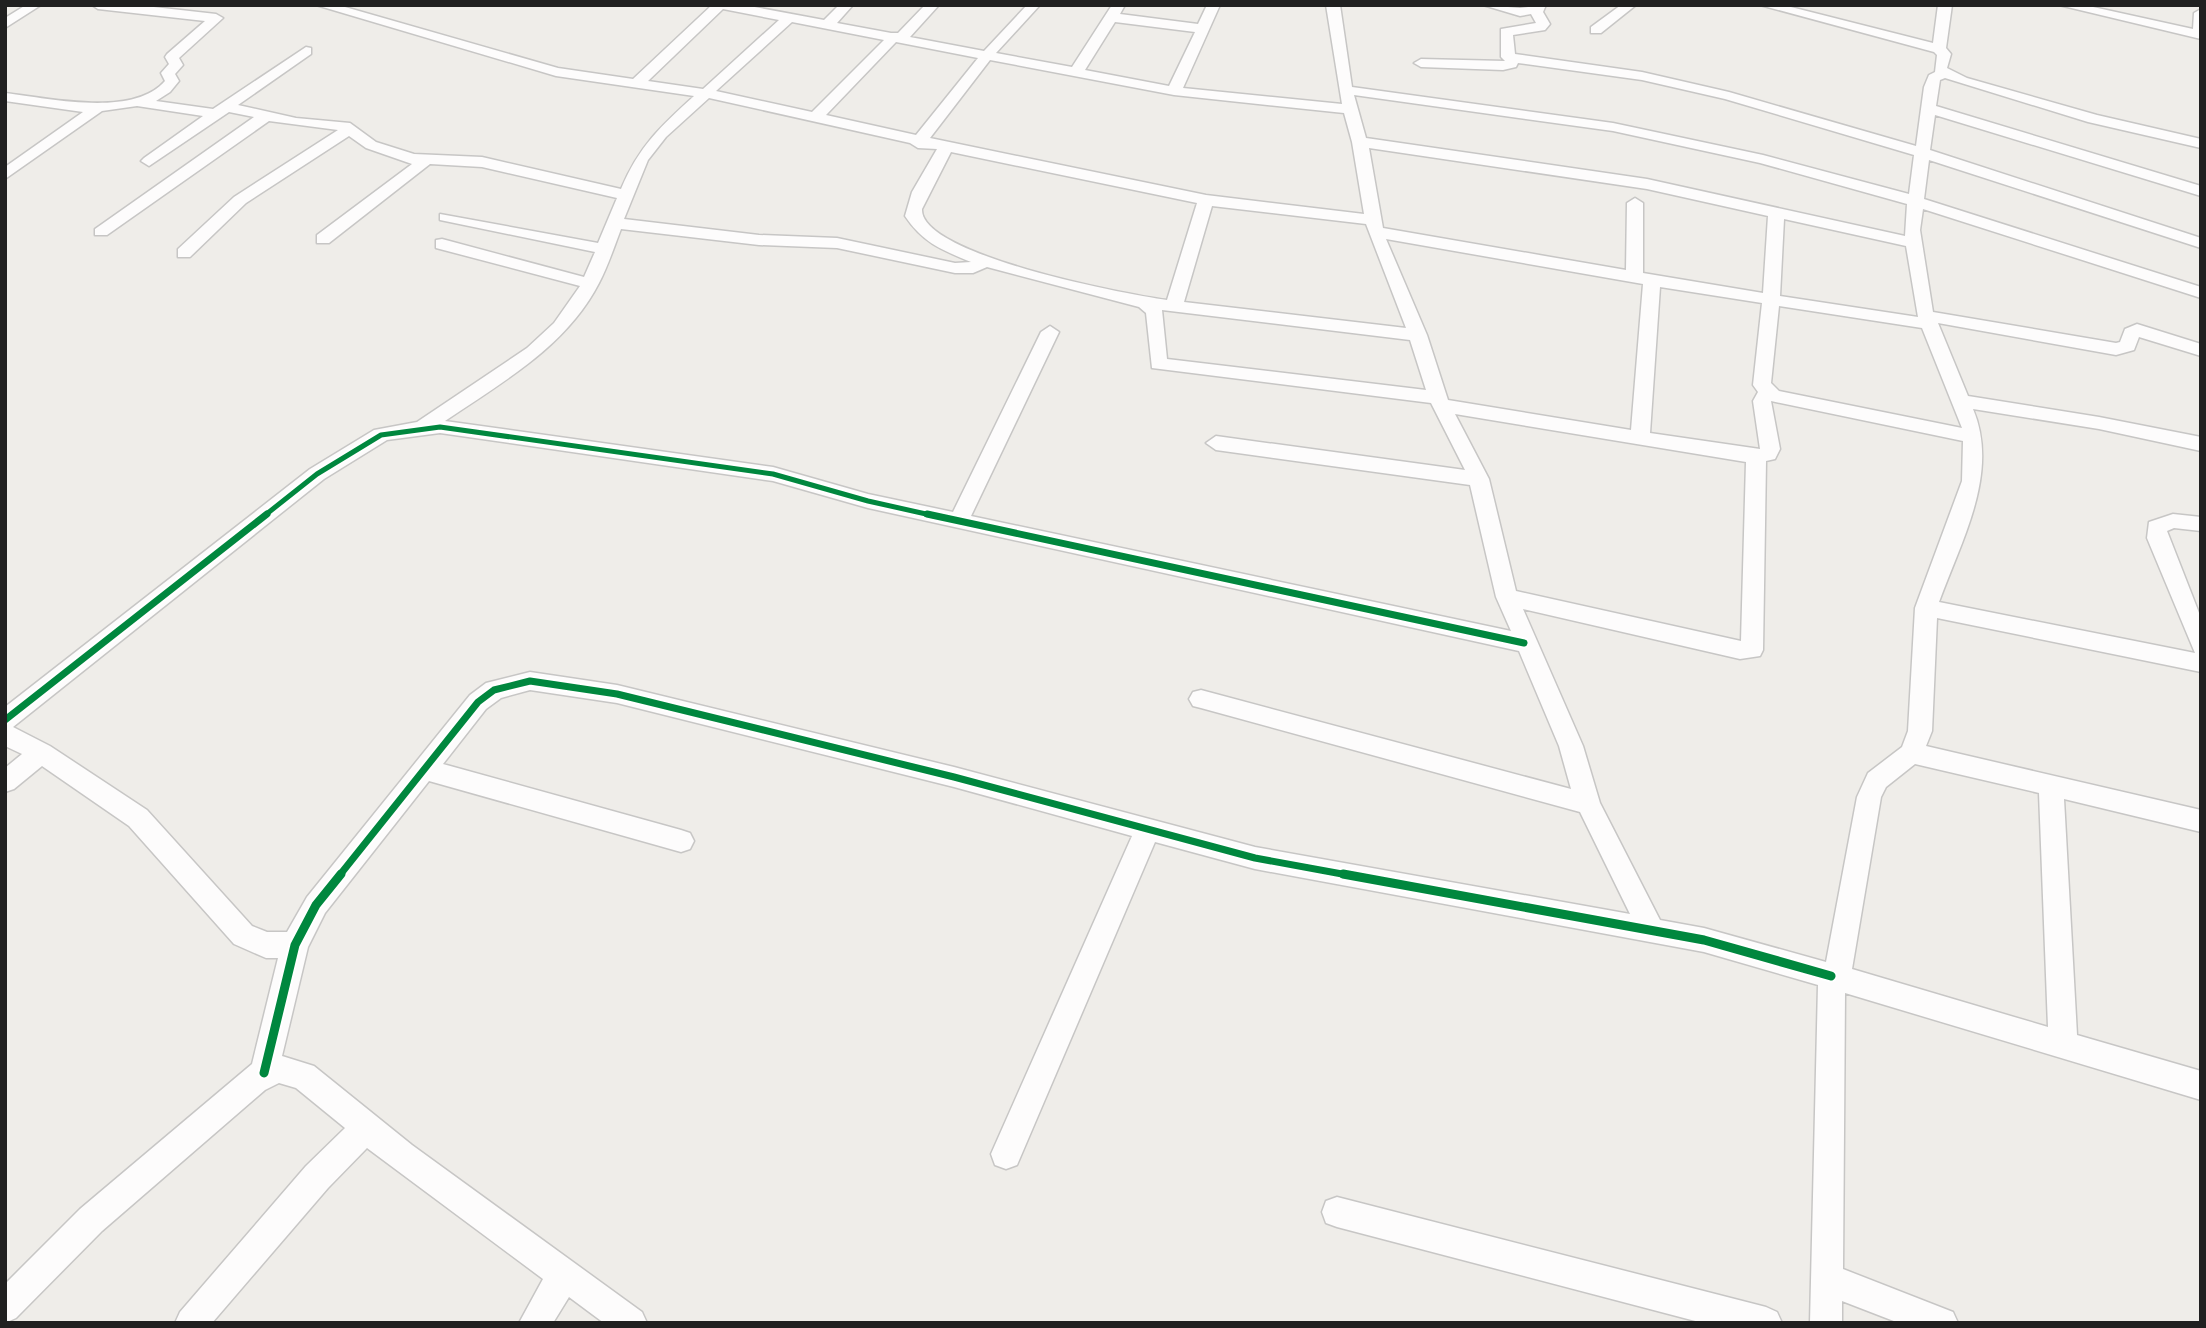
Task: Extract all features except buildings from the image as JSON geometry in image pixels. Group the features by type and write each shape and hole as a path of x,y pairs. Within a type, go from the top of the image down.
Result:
{"street":[{"path":"5,24 35,5"},
{"path":"98,5 171,8 216,20 172,57 176,62 168,73 171,84 137,102"},
{"path":"321,5 438,36 556,72 704,93 945,149 1206,200 1374,226 1643,278 1771,299 2116,349 2128,346 2133,331 2143,331 2201,350"},
{"path":"638,82 721,5 791,16 988,54 1075,74 1174,91 1347,99 1613,127 1917,199 2201,293"},
{"path":"828,24 847,5"},
{"path":"814,119 933,5"},
{"path":"918,143 988,54 1034,5"},
{"path":"1174,91 1214,5"},
{"path":"1334,5 1347,99 1360,142 1374,226 1419,335 1440,402 1479,479 1507,597 1524,643 1571,746 1588,804 1652,930"},
{"path":"1489,5 1538,8 1543,24 1506,32 1507,55 1512,59 1642,76 1691,86 1923,153 2201,243"},
{"path":"1596,30 1630,5"},
{"path":"1766,5 1939,49 1944,54 1940,70 1943,74"},
{"path":"1939,49 1945,5"},
{"path":"2064,5 2200,35 2201,13"},
{"path":"1075,74 1115,11 1203,29"},
{"path":"422,428 533,352 560,327 590,284 641,159 661,134 704,93 791,16"},
{"path":"149,161 306,51"},
{"path":"1421,63 1503,66 1511,64 1512,59"},
{"path":"1826,1323 1834,976 1869,797 1877,780 1911,753 1920,731 1926,608 1972,481 1973,437 1928,320 1912,230 1934,78 1943,74 2093,119 2201,144"},
{"path":"5,97 95,107 137,102 221,110 296,122 338,124 350,129 371,145 425,161 481,162 626,195"},
{"path":"5,174 93,113 95,107"},
{"path":"1929,109 2201,191"},
{"path":"101,232 267,116"},
{"path":"184,253 240,200 350,129"},
{"path":"1360,142 1647,184 1914,243"},
{"path":"945,149 912,208 913,219 921,230 937,242 985,261 1141,302 1419,335"},
{"path":"323,239 425,161"},
{"path":"1174,305 1206,200"},
{"path":"1635,203 1643,278 1640,438"},
{"path":"1772,394 1762,385 1776,212"},
{"path":"446,217 604,249"},
{"path":"614,223 778,242 837,243 955,268 973,268 985,261"},
{"path":"442,244 590,284"},
{"path":"1141,302 1155,312 1155,357 1161,366 1440,402 1756,457 1768,454 1770,449 1762,396 1772,394 1865,417 1973,437"},
{"path":"959,520 1050,332"},
{"path":"1960,401 2099,423 2201,444"},
{"path":"5,720 317,474 381,435 422,428 440,428 773,474 868,501 1524,643"},
{"path":"1216,443 1479,479"},
{"path":"1507,597 1740,650 1752,650 1756,457"},
{"path":"2201,524 2163,523 2157,527 2157,538 2201,646"},
{"path":"1926,608 2201,663"},
{"path":"264,1073 295,945 316,905 338,873 478,702 494,690 530,681 617,694 954,777 1255,858 1652,930 1757,953 2201,1086"},
{"path":"1201,699 1588,804"},
{"path":"5,734 41,753 138,818 243,935 266,945 295,945"},
{"path":"5,782 41,753"},
{"path":"1911,753 2201,821"},
{"path":"423,769 681,841"},
{"path":"2051,786 2063,1046"},
{"path":"1006,1154 1148,829"},
{"path":"7,1301 91,1220 264,1073 279,1069 304,1076 366,1128 631,1323"},
{"path":"191,1323 317,1177 366,1128"},
{"path":"1337,1212 1766,1323"},
{"path":"535,1323 565,1273"},
{"path":"1826,1279 1942,1323"}],"cycle path":[{"path":"5,720 317,474 381,435 402,430 440,427 773,474 868,501 1524,643"},
{"path":"264,1073 295,945 316,905 478,702 494,690 530,681 617,694 954,777 1255,858 1704,940 1831,976"}]}
